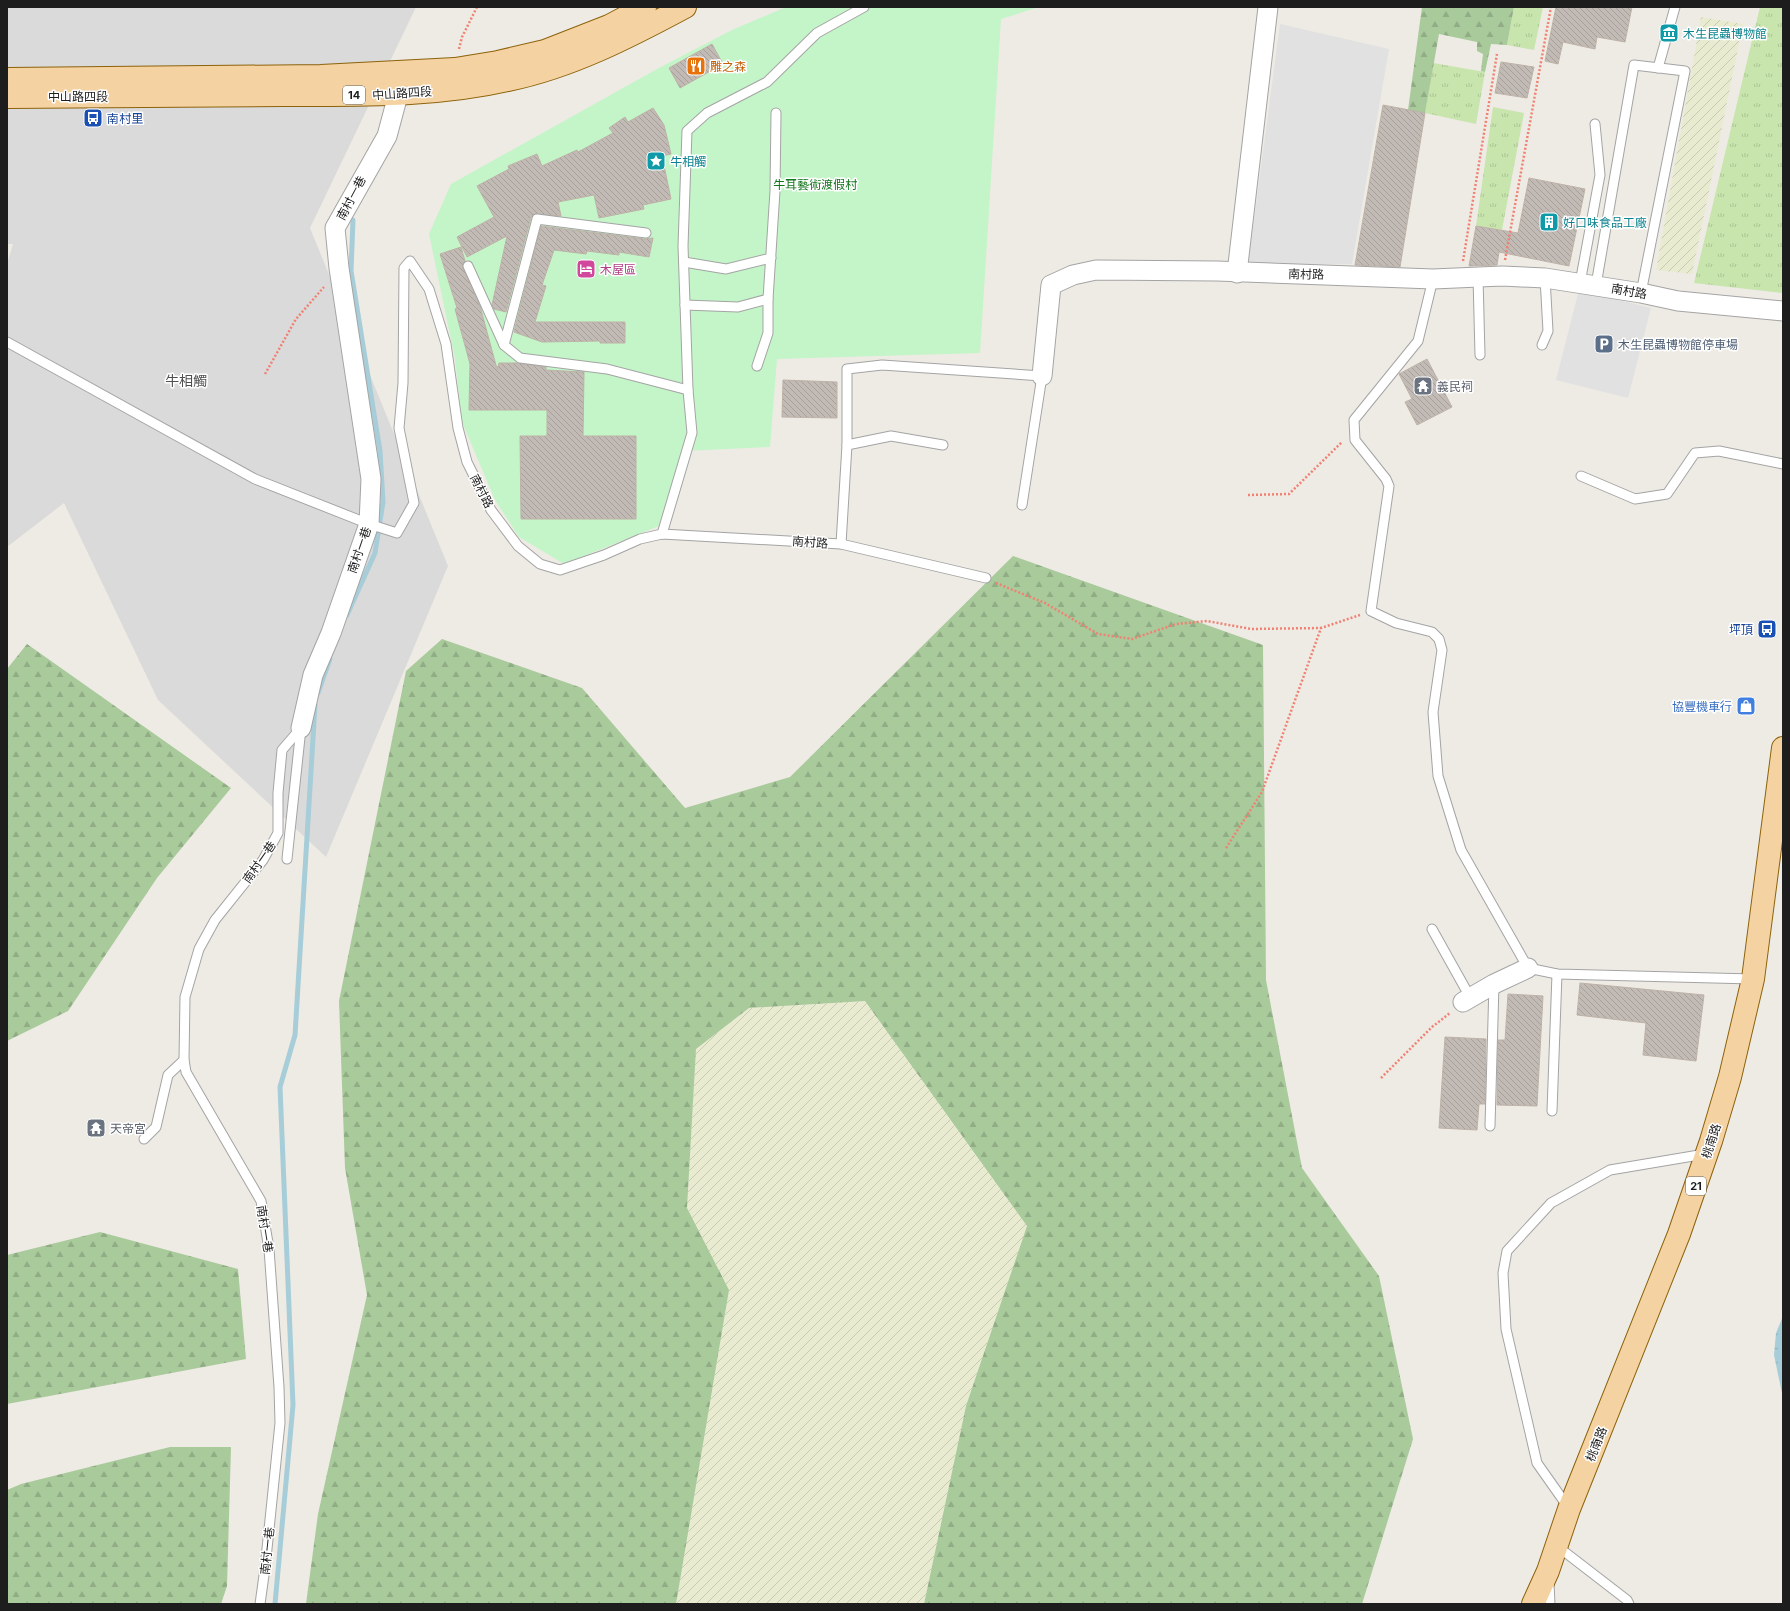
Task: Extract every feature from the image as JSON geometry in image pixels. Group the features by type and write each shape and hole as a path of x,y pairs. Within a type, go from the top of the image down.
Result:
{"main road":[{"name":"中山路四段","path":"7,79 321,76 455,69 498,62 545,51 609,26 645,7"},
{"name":"中山路四段","path":"7,97 398,95 509,80 574,61 630,36 685,7"},
{"name":"桃南路","path":"1533,1604 1548,1571 1570,1510 1680,1234 1707,1154 1730,1077 1753,979 1783,748"}],"street":[{"path":"1237,273 1256,154 1268,7"},
{"name":"南村一巷","path":"301,728 313,674 331,633 369,524 371,479 338,268 335,228 387,136 398,95 401,72"},
{"name":"南村路","path":"1042,376 1051,285 1073,275 1096,270 1216,271 1237,273 1402,276 1433,279 1502,276 1545,278 1588,284 1631,295 1783,311"},
{"path":"1467,1000 1494,984 1528,968"}],"lane":[{"path":"662,534 692,433 688,390 684,262 688,131 707,113 767,82 817,33 864,7"},
{"path":"1658,68 1675,7"},
{"path":"1588,284 1634,65 1685,71 1631,295"},
{"path":"757,366 768,333 768,299 775,190 776,113"},
{"path":"1588,284 1600,175 1594,124"},
{"path":"504,345 537,219 646,233"},
{"path":"684,262 726,269 771,258"},
{"name":"南村路","path":"369,524 397,532 414,503 399,428 403,383 404,268 410,262 429,289 446,344 458,428 467,462 492,510 518,546 540,564 560,570 604,555 640,539 662,534 841,544 986,578"},
{"path":"468,266 504,345 520,358 607,369 688,390"},
{"path":"1469,278 1480,355"},
{"path":"1542,345 1548,331 1545,278"},
{"path":"1433,279 1418,341 1354,420 1354,430 1355,440 1386,479 1389,486 1371,611 1396,623 1432,632 1439,639 1442,650 1433,712 1438,776 1461,850 1528,968 1557,974 1753,979"},
{"path":"685,305 738,307 768,299"},
{"path":"7,342 255,479 369,524"},
{"path":"841,544 848,445 847,369 882,364 1042,376"},
{"name":"南村路","path":"1022,505 1042,376"},
{"path":"848,445 891,436 943,445"},
{"path":"1581,476 1635,499 1667,494 1695,453 1719,451 1783,464"},
{"path":"287,859 301,728"},
{"name":"南村一巷","path":"260,1604 280,1423 280,1387 269,1249 261,1201 186,1072 184,1060 185,997 199,949 215,920 263,860 278,833 278,793 282,750 301,728"},
{"path":"1432,928 1467,1000"},
{"path":"1552,1111 1557,974"},
{"path":"1490,1126 1494,984"},
{"path":"144,1139 156,1127 168,1075 184,1060"},
{"path":"1570,1510 1537,1463 1506,1328 1503,1273 1507,1251 1551,1203 1610,1170 1707,1154"},
{"path":"1557,1546 1627,1600 1630,1604"},
{"path":"1548,1571 1550,1604"}],"path":[{"path":"455,69 462,37 477,7"},
{"path":"1502,276 1551,7"},
{"path":"1469,278 1497,54"},
{"path":"265,374 296,320 317,297 338,268"},
{"path":"1248,495 1289,494 1354,430"},
{"path":"986,578 1045,603 1098,634 1132,639 1176,624 1206,621 1251,629 1321,628 1371,611"},
{"path":"1226,848 1262,792 1321,628"},
{"path":"1381,1078 1432,1027 1467,1000"}],"shaded area":[{"path":"7,7 416,7 310,228 448,566 326,857 158,700 64,503 7,547 7,264 13,244 7,244"},
{"path":"1280,24 1389,49 1352,264 1248,265"},
{"name":"木生昆蟲博物館停車場","path":"1579,290 1651,308 1628,398 1556,380"}],"green space":[{"name":"牛耳藝術渡假村","path":"786,7 1039,7 1001,19 980,353 777,359 770,447 683,451 659,526 564,564 519,537 495,500 462,422 455,359 429,234 451,184 657,69 732,30"},
{"path":"1422,7 1514,7 1507,45 1491,44 1485,72 1481,71 1483,54 1477,51 1477,42 1439,34 1425,113 1408,110"},
{"path":"1514,7 1543,7 1534,50 1507,45"},
{"path":"1760,7 1783,7 1783,293 1694,283"},
{"path":"1701,17 1743,24 1692,274 1656,270"},
{"path":"1433,63 1485,72 1476,124 1425,113"},
{"path":"1493,107 1524,113 1502,230 1476,226"},
{"path":"1013,556 1263,645 1266,980 1302,1168 1379,1276 1413,1439 1362,1604 924,1604 966,1406 1027,1226 865,1001 749,1008 696,1049 687,1208 729,1290 676,1604 306,1604 318,1514 367,1295 345,1168 339,1001 406,671 442,639 582,688 685,808 790,777"},
{"path":"27,644 231,788 157,878 68,1011 7,1041 7,669"},
{"path":"865,1001 1027,1226 966,1406 924,1604 676,1604 729,1290 687,1208 696,1049 749,1008"},
{"path":"100,1232 238,1269 246,1359 7,1404 7,1255"},
{"path":"170,1447 231,1447 227,1586 221,1604 7,1604 7,1490 21,1484"}],"water":[{"path":"1783,1316 1783,1398 1774,1355 1776,1333"}],"building":[{"path":"1556,7 1632,7 1625,42 1597,37 1595,49 1563,42 1558,64 1545,61"},
{"name":"雕之森","path":"712,44 723,64 680,88 669,68"},
{"path":"1501,62 1534,67 1527,98 1495,93"},
{"path":"1383,105 1425,113 1400,267 1355,265"},
{"path":"653,108 664,125 671,154 662,156 671,199 643,205 644,209 599,218 594,195 558,202 561,216 535,214 531,217 506,312 494,309 492,305 507,236 467,257 457,237 494,217 477,186 509,169 508,166 537,154 542,166 577,150 578,152 613,133 609,128 625,117 628,122"},
{"name":"好口味食品工廠","path":"1529,178 1585,189 1569,266 1499,252 1497,265 1469,266 1476,226 1518,233"},
{"path":"541,226 645,239 653,238 649,257 619,252 619,255 587,251 586,254 554,250 542,285 546,286 535,322 625,322 625,343 600,343 600,341 542,342 514,332"},
{"path":"461,247 465,261 463,263 463,268 480,306 497,369 499,363 516,363 546,367 546,370 584,372 583,436 636,436 636,519 521,519 520,436 547,436 547,410 469,410 470,364 455,309 457,308 440,254"},
{"name":"義民祠","path":"1427,359 1452,407 1417,425 1405,402 1412,399 1399,374"},
{"path":"783,380 837,382 837,418 782,417"},
{"path":"1580,983 1704,995 1696,1061 1643,1055 1646,1023 1577,1015"},
{"path":"1508,994 1543,996 1537,1106 1497,1105 1498,1040 1505,1040"},
{"path":"1445,1037 1486,1039 1485,1104 1479,1104 1477,1130 1439,1128"}],"waterway":[{"path":"347,615 375,553 383,502 380,451 351,271 353,220"},
{"path":"318,693 330,659"},
{"path":"275,1604 293,1405 280,1087 295,1035 315,705"}],"place":[{"name":"木生昆蟲博物館","path":"1669,33"},
{"name":"雕之森","path":"696,66"},
{"name":"南村里","path":"93,118"},
{"name":"牛相觸","path":"656,161"},
{"name":"好口味食品工廠","path":"1549,222"},
{"name":"木屋區","path":"586,269"},
{"name":"木生昆蟲博物館停車場","path":"1604,344"},
{"name":"義民祠","path":"1423,386"},
{"name":"坪頂","path":"1767,629"},
{"name":"協豐機車行","path":"1746,706"},
{"name":"天帝宮","path":"96,1128"}],"district":[{"name":"牛相觸","path":"186,380"}]}
